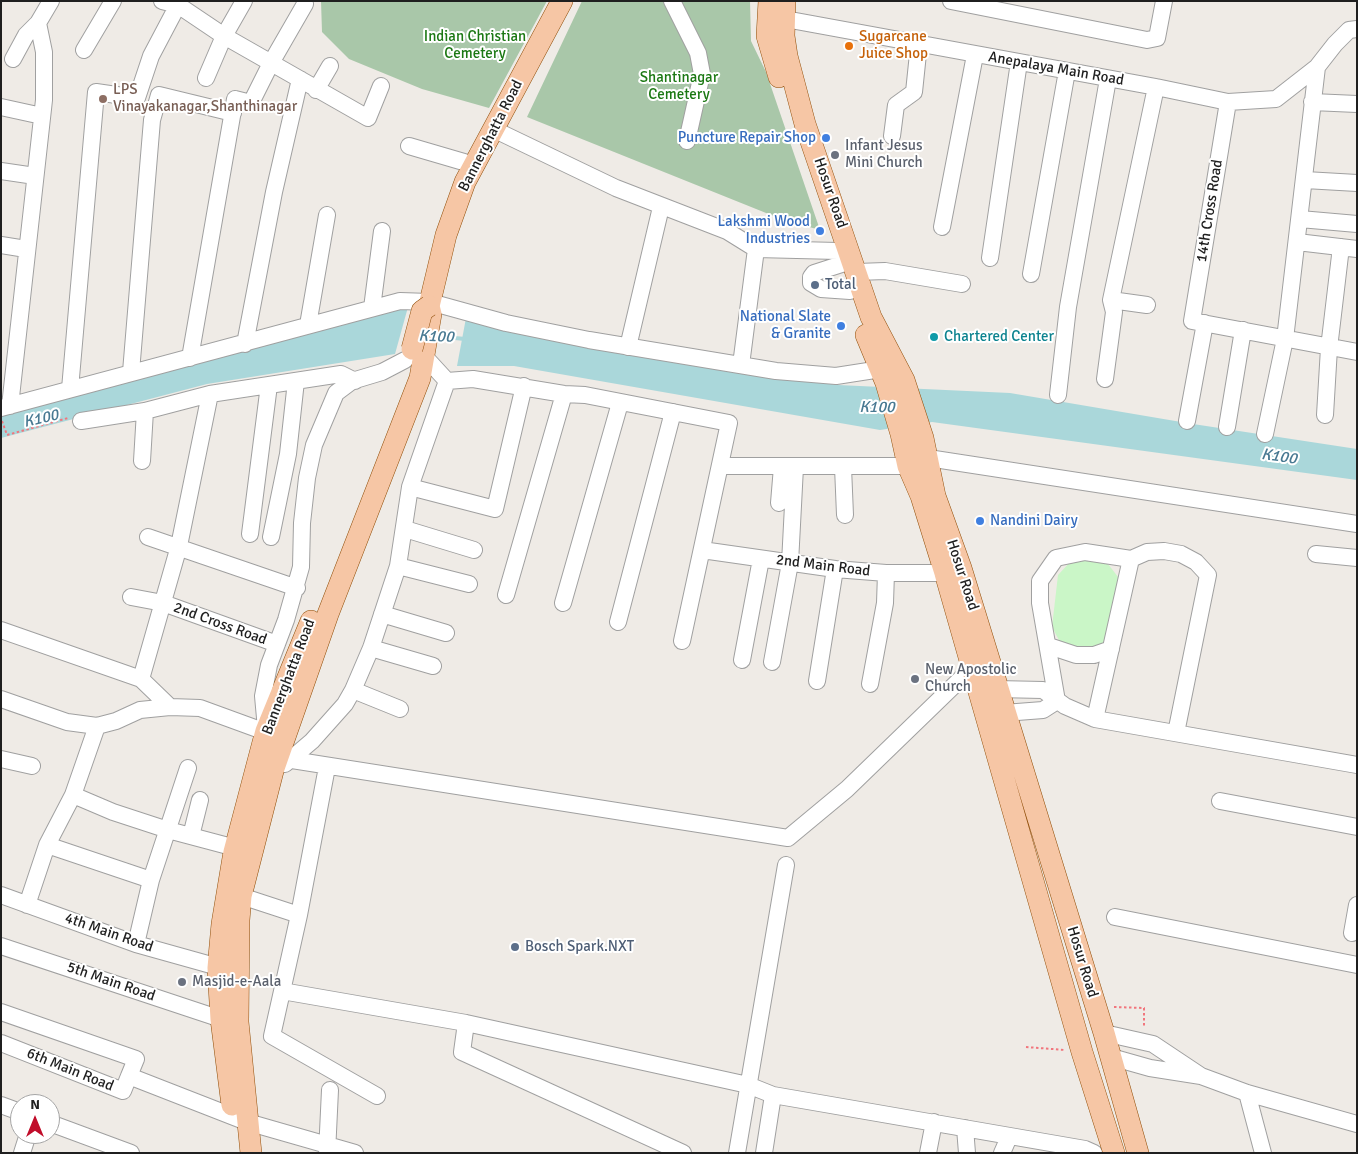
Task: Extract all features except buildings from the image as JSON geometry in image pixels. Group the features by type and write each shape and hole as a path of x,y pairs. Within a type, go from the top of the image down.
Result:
{"main road":[{"name":"Bannerghatta Road","path":"240,1153 238,1022 220,934 275,735 371,462 417,354 422,311 429,304 446,235 465,182 562,1"},
{"name":"Hosur Road","path":"782,5 767,36 794,126 847,270 904,380 928,458 935,496 961,568 996,689 1104,1033 1138,1153"},
{"name":"Hosur Road","path":"847,270 858,317 881,369 902,434 908,466 921,496 945,574 1082,1052 1114,1153"},
{"name":"Bannerghatta Road","path":"252,1153 240,1120 221,1019 241,896 244,850 273,771 275,735"}],"street":[{"path":"14,58 26,35 38,23 51,1"},
{"path":"84,50 113,1"},
{"path":"206,78 224,36 244,1"},
{"path":"672,1 698,53 702,74 687,141"},
{"path":"951,1 1147,40 1157,38 1164,1"},
{"path":"70,389 96,92 137,98 151,56 174,2 224,36 368,118 381,86"},
{"path":"190,358 235,99 251,103 271,63 305,4"},
{"name":"Anepalaya Main Road","path":"782,5 919,44 1228,102 1276,99 1317,67 1349,30 1357,29"},
{"path":"38,23 44,52 42,116 4,412 70,389 245,344 400,301 429,304 506,323 628,347 741,365 836,376 881,369"},
{"path":"892,136 896,105 914,92 919,44"},
{"path":"942,227 975,55"},
{"path":"990,258 1019,62"},
{"path":"316,90 330,66"},
{"name":"Anepalaya Main Road","path":"1266,434 1285,339 1317,67"},
{"path":"1031,274 1067,71"},
{"path":"1058,395 1068,307 1108,79"},
{"path":"245,344 274,192 300,80"},
{"path":"1105,379 1114,312 1111,300 1156,87"},
{"path":"131,372 152,120 159,95 233,113"},
{"name":"14th Cross Road","path":"1187,421 1198,322 1228,102"},
{"path":"1312,102 1357,104"},
{"path":"1,106 42,116"},
{"path":"493,129 660,207 727,230 756,249 847,270 885,271 962,284"},
{"path":"409,146 474,165"},
{"path":"1,171 35,176"},
{"path":"1305,180 1357,183"},
{"path":"628,347 660,207"},
{"path":"308,325 327,215"},
{"path":"1300,219 1357,224"},
{"path":"372,308 382,231"},
{"path":"1297,242 1349,248 1329,348 1324,415"},
{"path":"1,245 26,250"},
{"path":"741,365 756,249"},
{"path":"1111,300 1147,305"},
{"path":"1198,322 1357,352"},
{"path":"1227,427 1243,330"},
{"path":"275,735 263,696 269,665 296,588 301,567 302,523 307,478 314,445 336,393 355,380 382,372 417,354 447,381 473,379 564,394 585,395 729,423 682,641"},
{"path":"81,421 145,411 210,394 341,374 355,380"},
{"path":"271,537 288,454 296,381"},
{"path":"273,771 292,760 345,704 353,690 371,648 398,566 410,487 447,381"},
{"path":"250,534 269,385"},
{"path":"410,487 495,509 524,386"},
{"path":"142,679 179,546 210,394"},
{"path":"506,595 564,394"},
{"path":"562,603 620,403"},
{"path":"142,462 145,411"},
{"path":"618,622 673,412"},
{"path":"928,458 1357,524"},
{"path":"720,466 908,466"},
{"path":"779,503 788,467"},
{"path":"772,662 790,563 788,467"},
{"path":"843,467 845,515"},
{"path":"405,529 474,550"},
{"path":"148,537 179,546 296,588"},
{"name":"2nd Main Road","path":"702,550 835,569 886,573 945,574"},
{"path":"1057,701 1049,646 1040,603 1040,581 1056,558 1085,552 1131,559 1156,551 1181,554 1196,562 1208,575 1176,733"},
{"path":"1316,554 1357,558"},
{"path":"742,660 761,558"},
{"path":"1095,719 1131,559"},
{"path":"398,566 469,584"},
{"path":"817,681 835,569"},
{"path":"870,684 886,603 886,573"},
{"name":"2nd Cross Road","path":"131,597 163,604 276,644"},
{"path":"382,614 446,633"},
{"path":"1,630 142,679 170,707"},
{"path":"1049,646 1076,655 1094,655 1111,649"},
{"path":"371,648 433,666"},
{"path":"292,760 326,767 788,838 847,789 972,668"},
{"path":"996,689 1043,690 1057,701 1095,719 1357,765"},
{"path":"353,690 400,709"},
{"path":"1,699 67,722 97,726 116,721 140,710 170,707 200,708 275,735"},
{"path":"1004,713 1044,710 1057,701"},
{"path":"27,905 48,844 73,795 97,726"},
{"path":"1,759 32,766"},
{"path":"326,767 299,915 272,1036 377,1096"},
{"path":"136,944 151,880 188,768"},
{"path":"73,795 113,812 168,830 244,850"},
{"path":"191,836 200,800"},
{"path":"1220,801 1357,827"},
{"path":"48,844 151,880"},
{"path":"737,1153 786,865"},
{"name":"4th Main Road","path":"1,895 136,944 228,970"},
{"path":"241,896 299,915"},
{"path":"1352,932 1356,908"},
{"path":"1115,917 1357,965"},
{"name":"5th Main Road","path":"1,946 221,1019"},
{"path":"282,990 466,1023 748,1085 773,1095 1085,1149 1094,1153"},
{"path":"1,1012 136,1059 129,1076 240,1120 326,1149 355,1153"},
{"path":"466,1023 462,1052 683,1153"},
{"path":"1104,1033 1154,1044 1200,1076"},
{"name":"6th Main Road","path":"1,1043 123,1091 129,1076"},
{"path":"1111,1057 1150,1068 1200,1076 1247,1093 1357,1124"},
{"path":"326,1149 330,1090"},
{"path":"1247,1093 1263,1153"},
{"path":"764,1153 773,1095"},
{"path":"928,1153 934,1122"},
{"path":"60,1128 101,1148 130,1153"},
{"path":"965,1128 967,1153"},
{"path":"1002,1153 1009,1137"}],"path":[{"path":"4,412 6,434"},
{"path":"1114,1007 1144,1008 1144,1035"},
{"path":"1026,1047 1082,1052"}],"green space":[{"name":"Indian Christian Cemetery","path":"321,1 547,1 489,108 422,89 349,59 322,32"},
{"name":"Shantinagar Cemetery","path":"582,1 750,1 751,41 766,72 820,230 781,219 527,117"},
{"path":"1090,558 1108,564 1122,582 1109,640 1101,646 1077,651 1060,642 1052,627 1058,575 1071,561"}],"water":[{"name":"K100","path":"408,307 395,354 207,384 1,438 1,416"},
{"name":"K100","path":"466,318 838,385 1010,393 1357,449 1357,480 932,422 880,430 514,366 457,366"}],"waterway":[{"name":"K100","path":"435,336 465,339"}],"place":[{"name":"Sugarcane Juice Shop","path":"849,46"},
{"name":"LPS Vinayakanagar,Shanthinagar","path":"103,99"},
{"name":"Puncture Repair Shop","path":"826,138"},
{"name":"Infant Jesus Mini Church","path":"835,155"},
{"name":"Lakshmi Wood Industries","path":"820,231"},
{"name":"Total","path":"815,285"},
{"name":"National Slate & Granite","path":"841,326"},
{"name":"Chartered Center","path":"934,337"},
{"name":"Nandini Dairy","path":"980,521"},
{"name":"New Apostolic Church","path":"915,679"},
{"name":"Bosch Spark.NXT","path":"515,947"},
{"name":"Masjid-e-Aala","path":"182,982"}]}
